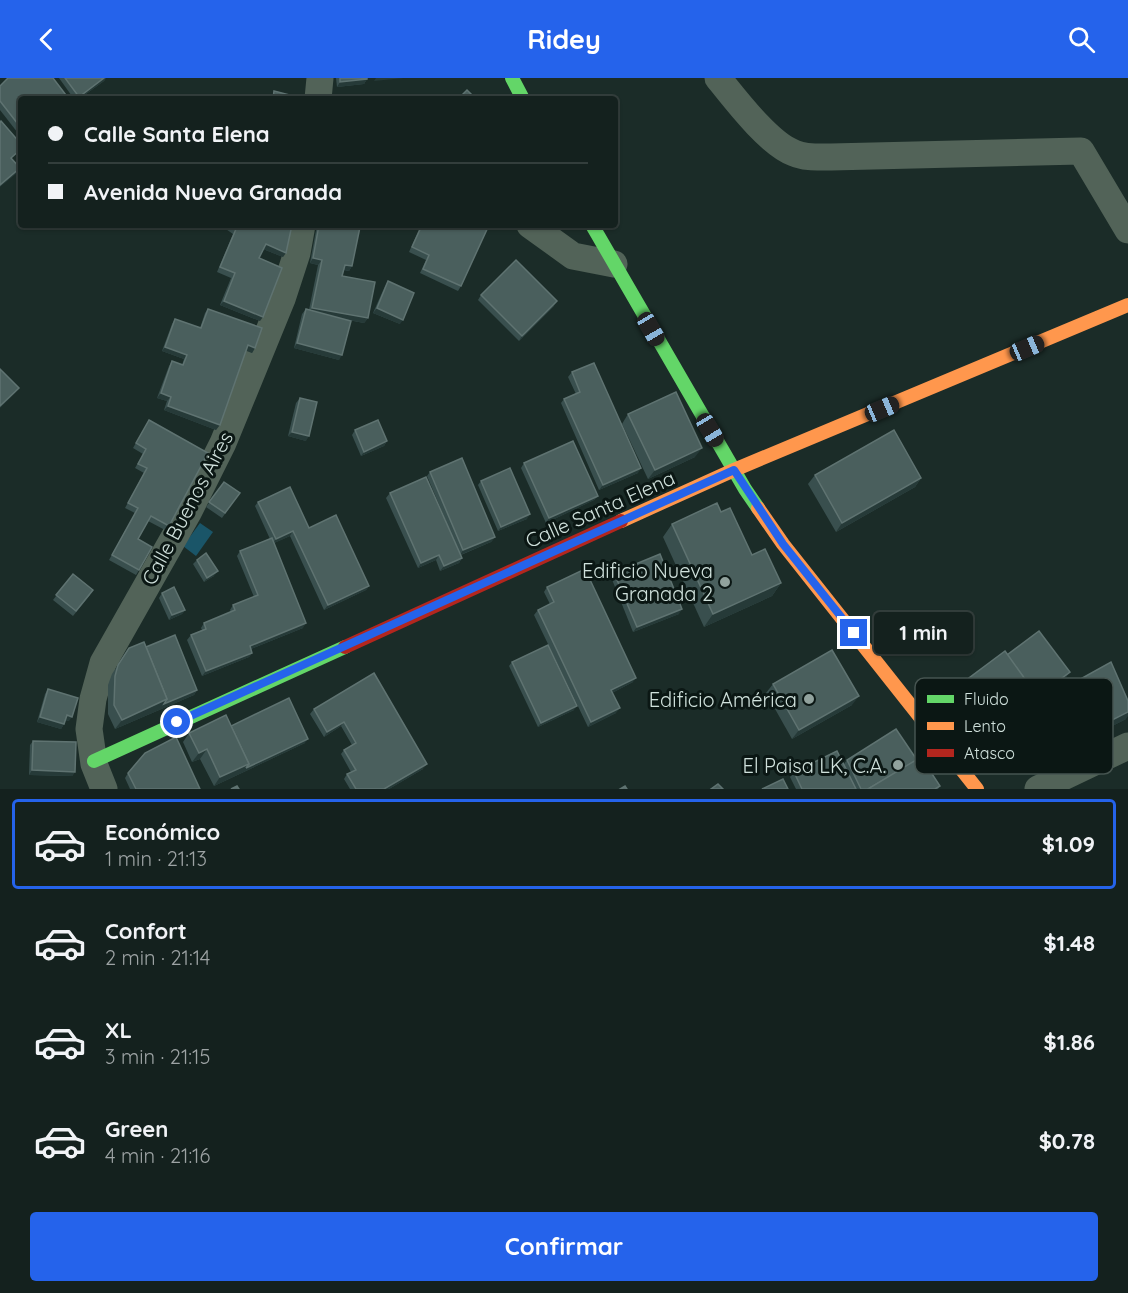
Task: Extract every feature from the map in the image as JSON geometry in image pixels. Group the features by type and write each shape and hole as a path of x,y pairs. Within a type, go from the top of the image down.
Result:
{"street":[{"path":"318,96 320,78"},
{"path":"512,78 522,96"},
{"path":"718,78 770,136 791,153 800,155 817,158 1082,151 1128,230"},
{"name":"Calle Buenos Aires","path":"104,789 94,761 89,729 93,699 103,663 189,511 223,443 282,299 297,253 301,228"},
{"path":"534,228 573,256 614,264"},
{"path":"594,228 734,470 783,544 915,711"},
{"name":"Calle Santa Elena","path":"94,761 734,470 1128,305"},
{"path":"1113,753 1128,746"},
{"path":"965,774 977,789"},
{"path":"1038,789 1069,774"}],"water":[{"path":"200,523 213,532 196,556 183,546"}],"building":[{"path":"8,78 53,78 67,96 18,96 18,124 0,101 0,86"},
{"path":"65,78 104,78 80,96"},
{"path":"340,78 367,78 367,79 340,82"},
{"path":"467,90 473,96 461,96"},
{"path":"274,91 293,96 273,96"},
{"path":"1,121 18,141 18,152 11,158 18,166 18,170 0,185"},
{"path":"234,228 291,228 286,253 266,244 259,258 282,268 263,317 224,301 235,273 220,267"},
{"path":"318,228 360,228 352,266 345,265 342,276 375,282 368,318 312,308 322,260 313,258"},
{"path":"421,228 488,228 461,286 423,269 429,255 412,247"},
{"path":"516,260 557,301 522,336 481,295"},
{"path":"388,281 414,293 403,320 377,308"},
{"path":"208,309 262,328 255,348 248,345 220,425 168,406 171,397 161,393 172,361 183,365 187,355 165,347 175,319 201,328"},
{"path":"306,309 351,321 342,355 297,343"},
{"path":"594,363 641,468 603,485 564,399 580,392 572,372"},
{"path":"0,369 19,388 0,406"},
{"path":"676,392 702,448 655,470 628,414"},
{"path":"300,398 317,402 309,436 292,432"},
{"path":"149,420 208,453 169,526 151,516 138,539 152,547 139,570 112,555 138,508 128,503 147,468 138,464 146,449 136,443"},
{"path":"378,420 387,441 364,452 355,430"},
{"path":"894,430 921,478 842,523 815,475"},
{"path":"573,441 598,496 549,518 524,463"},
{"path":"462,458 495,537 463,550 430,472"},
{"path":"510,468 530,514 501,527 481,481"},
{"path":"426,477 462,558 444,566 439,555 421,563 390,493"},
{"path":"224,482 240,493 225,513 209,502"},
{"path":"290,487 309,528 336,515 369,586 328,605 293,531 276,539 258,502"},
{"name":"Edificio Nueva Granada 2","path":"717,503 721,512 730,508 752,555 765,549 781,583 713,614 672,524"},
{"path":"272,538 306,623 250,646 252,653 206,671 191,635 206,629 204,623 235,610 233,605 258,595 240,551"},
{"path":"206,553 218,571 207,578 197,560"},
{"path":"660,554 682,609 637,627 614,573"},
{"path":"585,569 636,678 611,690 620,708 591,722 538,610 554,602 547,587"},
{"path":"73,574 93,590 76,611 56,595"},
{"path":"174,587 185,610 172,615 162,593"},
{"path":"1039,631 1070,672 1062,678 1024,678 1007,655"},
{"path":"175,635 197,690 164,704 167,699 146,647"},
{"path":"144,642 167,699 122,720 114,705 115,676 118,665 129,648"},
{"path":"548,645 577,706 541,723 512,662"},
{"name":"Edificio América","path":"832,650 859,696 799,730 773,684"},
{"path":"1005,651 1024,678 969,678"},
{"path":"1111,662 1128,701 1128,712 1113,720 1113,678 1082,678"},
{"path":"374,673 427,764 384,789 356,789 347,774 356,770 344,750 356,743 344,722 327,732 314,709"},
{"path":"48,689 78,698 72,717 67,715 64,724 40,717"},
{"path":"289,698 308,739 246,768 249,764 231,726"},
{"path":"226,715 249,764 220,777 207,749 199,753 189,733"},
{"path":"896,729 915,757 915,761 868,789 861,789 847,760"},
{"path":"176,737 200,789 136,789 128,773 145,753"},
{"path":"33,741 76,742 75,772 32,770"},
{"path":"837,751 856,789 802,789 794,772"},
{"path":"915,761 915,774 932,774 940,786 935,789 868,789"},
{"path":"783,779 788,789 762,789"},
{"path":"718,784 723,789 711,789"}],"traffic: fast":[{"path":"512,78 521,96"},
{"path":"594,228 758,508"},
{"path":"94,761 345,647"}],"traffic: slow":[{"path":"621,521 734,470 1128,305"},
{"path":"758,508 783,544 915,711"},
{"path":"965,774 977,789"}],"traffic: jam":[{"path":"345,647 621,521"}],"place":[{"name":"Edificio Nueva Granada 2","path":"725,582"},
{"name":"Edificio América","path":"809,699"},
{"name":"El Paisa LK, C.A.","path":"898,765"}],"route":[{"path":"177,722 734,470 783,544 854,633"}]}
